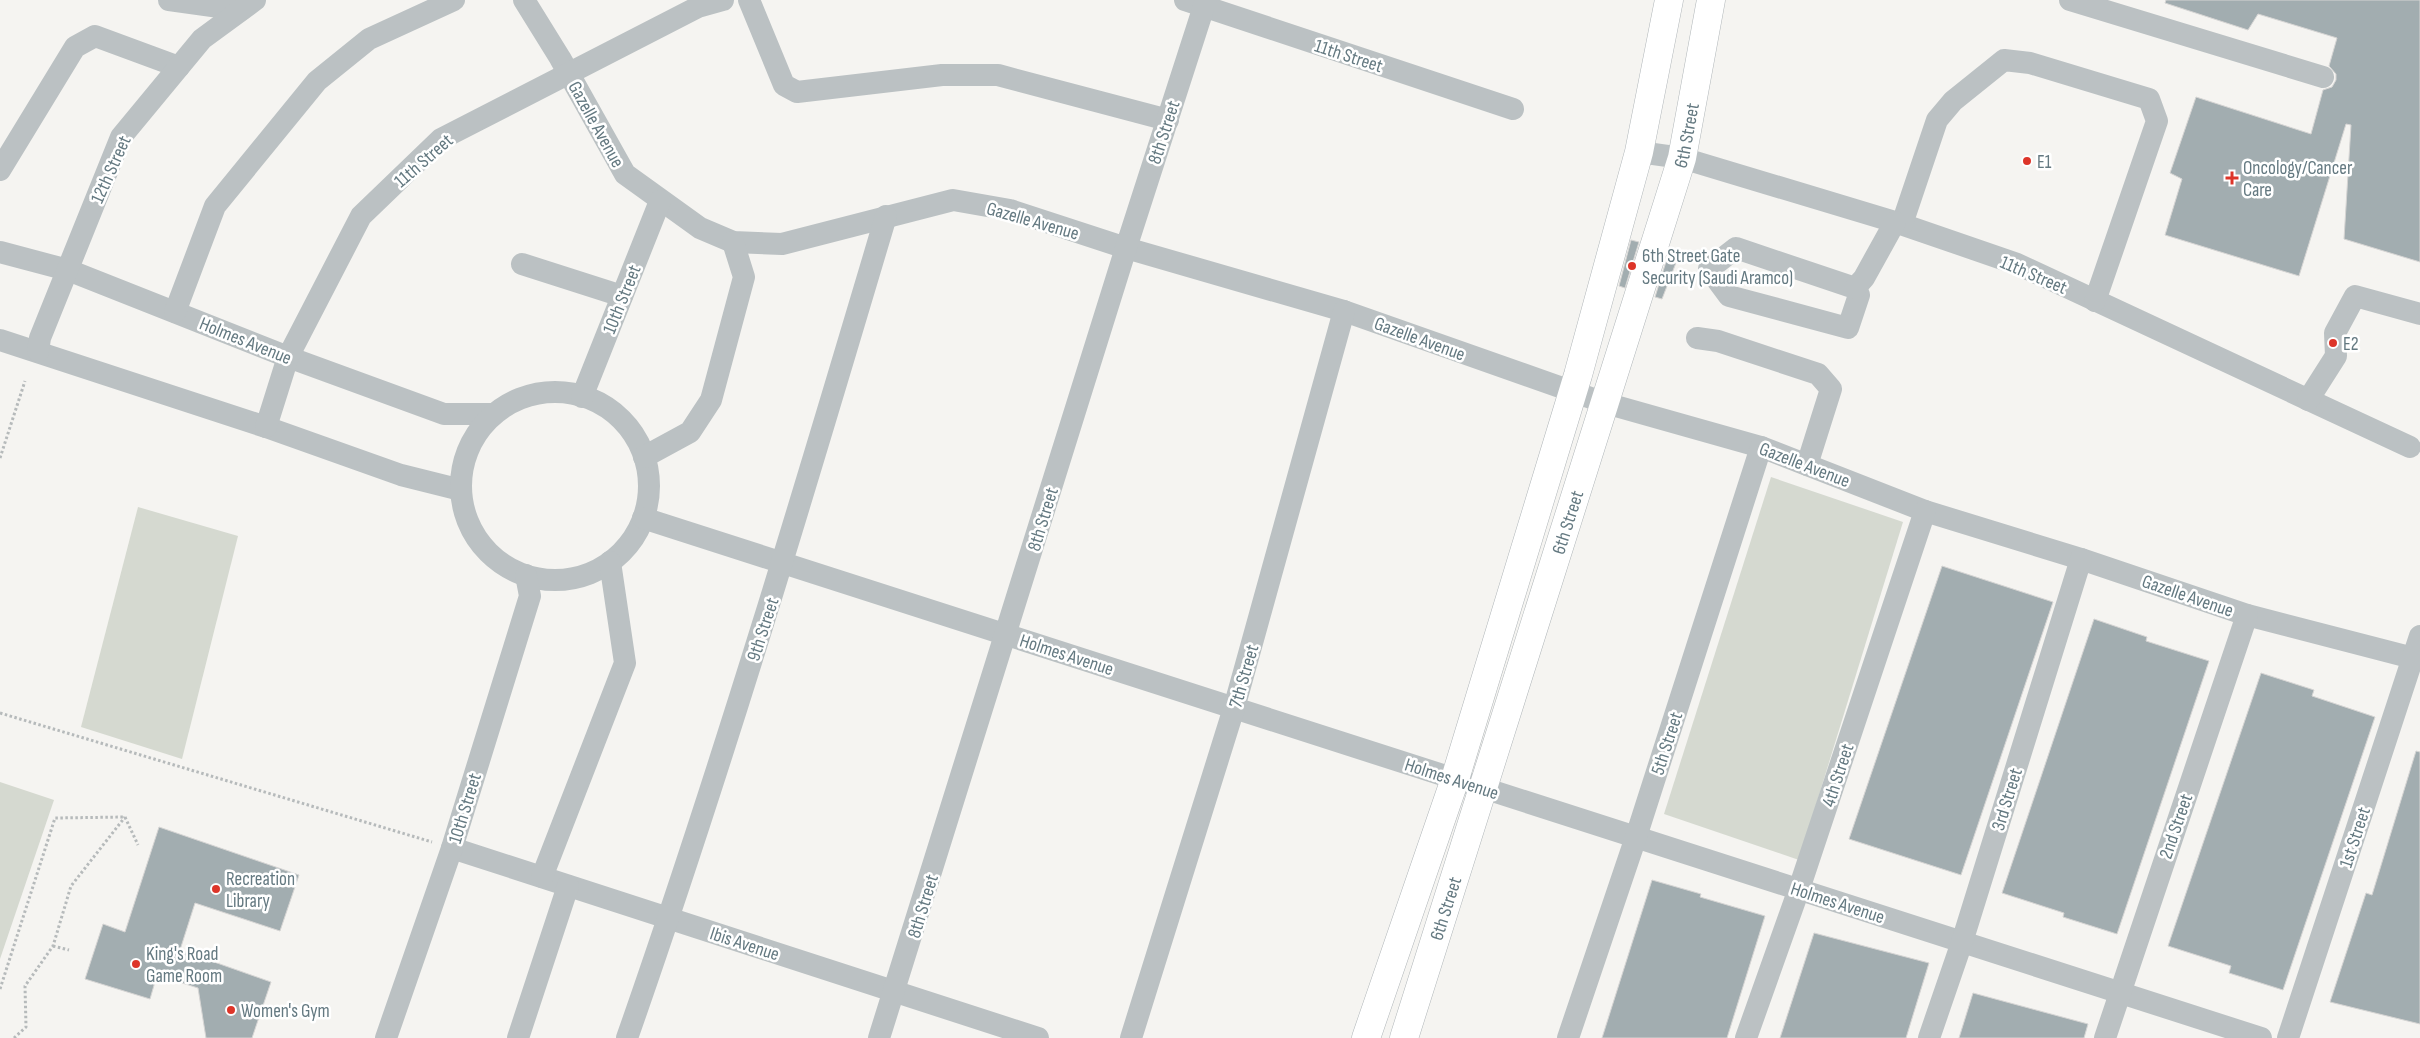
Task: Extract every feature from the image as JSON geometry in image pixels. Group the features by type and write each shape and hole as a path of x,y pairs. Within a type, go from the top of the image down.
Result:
{"main road":[{"name":"6th Street","path":"1366,1038 1455,779 1573,393 1639,152 1669,0"},
{"name":"6th Street","path":"1404,1038 1682,158 1711,0"}],"street":[{"path":"168,0 248,5"},
{"path":"176,312 215,206 317,81 369,39 454,0"},
{"name":"Gazelle Avenue","path":"524,0 625,174 660,202 700,228 733,242 782,244 954,200 1010,210 1126,248 1344,311 1605,404 1761,447 1925,511 2081,558 2247,615 2413,658"},
{"name":"11th Street","path":"266,428 288,357 361,216 441,139 703,3 723,0"},
{"path":"749,0 784,85 797,92 942,75 998,75 1168,120"},
{"path":"2070,0 2323,77"},
{"path":"198,2 202,39"},
{"name":"11th Street","path":"1199,2 1513,109"},
{"name":"8th Street","path":"880,1038 896,992 1126,248 1168,120 1199,2"},
{"name":"12th Street","path":"38,351 40,338 121,137 202,39 248,5"},
{"path":"1,164 75,46 95,36 179,67"},
{"path":"1856,288 1899,223 1937,120 1953,101 2004,60 2030,63 2149,99 2157,121 2095,301"},
{"name":"11th Street","path":"1639,152 1682,158 1899,223 2017,264 2410,447"},
{"name":"10th Street","path":"582,397 660,202"},
{"name":"9th Street","path":"627,1038 669,918 783,562 886,216"},
{"path":"644,457 690,432 711,400 744,277 733,242"},
{"path":"1736,248 1856,288 1858,294 1848,328 1729,296 1709,269 1736,248"},
{"name":"Holmes Avenue","path":"0,252 68,270 288,357 444,414 494,414"},
{"path":"522,264 622,296"},
{"path":"2308,400 2336,356 2335,334 2356,296 2420,314"},
{"name":"7th Street","path":"1132,1038 1234,708 1344,311"},
{"path":"1697,338 1718,342 1818,374 1831,389 1807,464"},
{"path":"0,340 38,351 402,475 461,490"},
{"path":"555,392 582,397 604,406 621,420 635,438 644,457 649,486 643,518 631,541 610,562 584,575 570,579 540,579 526,575 500,562 479,541 465,515 461,490 462,471 471,443 494,414 512,403 540,394 555,392"},
{"name":"5th Street","path":"1568,1038 1636,837 1761,447"},
{"name":"4th Street","path":"1746,1038 1799,889 1925,511"},
{"name":"Holmes Avenue","path":"643,518 2261,1038"},
{"name":"3rd Street","path":"1929,1038 1962,942 2081,558"},
{"path":"542,877 625,663 610,562"},
{"name":"10th Street","path":"386,1038 452,848 530,596 526,575"},
{"name":"2nd Street","path":"2105,1038 2247,615"},
{"name":"1st Street","path":"2288,1038 2420,636"},
{"name":"Ibis Avenue","path":"452,848 1038,1038"},
{"path":"518,1038 568,886"}],"path":[{"path":"0,458 25,381"},
{"path":"0,713 452,848"},
{"path":"125,817 138,845"},
{"path":"14,1038 26,1027 25,986 53,946 71,886 125,817"},
{"path":"0,988 55,818 125,817"},
{"path":"53,946 69,950"}],"shaded area":[{"path":"1771,477 1903,522 1799,860 1664,814"},
{"path":"138,507 238,536 182,759 81,727"},
{"path":"0,782 54,800 0,959"}],"building":[{"path":"2166,0 2420,0 2420,262 2344,239 2351,125 2346,124 2299,276 2165,235 2182,179 2170,173 2196,97 2311,134 2323,90 2332,87 2336,80 2336,74 2329,66 2337,38 2258,14 2248,30 2165,3"},
{"path":"1631,240 1639,242 1625,288 1619,286"},
{"path":"1669,252 1679,255 1662,299 1655,297"},
{"path":"1942,566 2053,602 1961,875 1849,839"},
{"path":"2094,619 2147,637 2146,641 2209,661 2117,934 2063,917 2064,913 2002,893"},
{"path":"2261,673 2314,690 2312,696 2375,717 2283,990 2229,973 2231,966 2168,946"},
{"path":"2416,751 2420,752 2420,1024 2330,1002 2366,893 2372,895"},
{"path":"159,827 299,875 280,931 195,903 180,950 271,982 252,1038 206,1038 198,988 157,975 150,999 85,979 103,924 125,932"},
{"path":"1652,880 1701,894 1700,897 1765,916 1727,1038 1602,1038"},
{"path":"1814,933 1929,963 1906,1038 1780,1038"},
{"path":"1973,993 2088,1024 2084,1038 1959,1038"}],"place":[{"name":"E1","path":"2027,161"},
{"name":"Oncology/Cancer Care","path":"2232,178"},
{"name":"6th Street Gate Security (Saudi Aramco)","path":"1632,266"},
{"name":"E2","path":"2333,343"},
{"name":"Recreation Library","path":"216,889"},
{"name":"King's Road Game Room","path":"136,964"},
{"name":"Women's Gym","path":"231,1010"}]}
